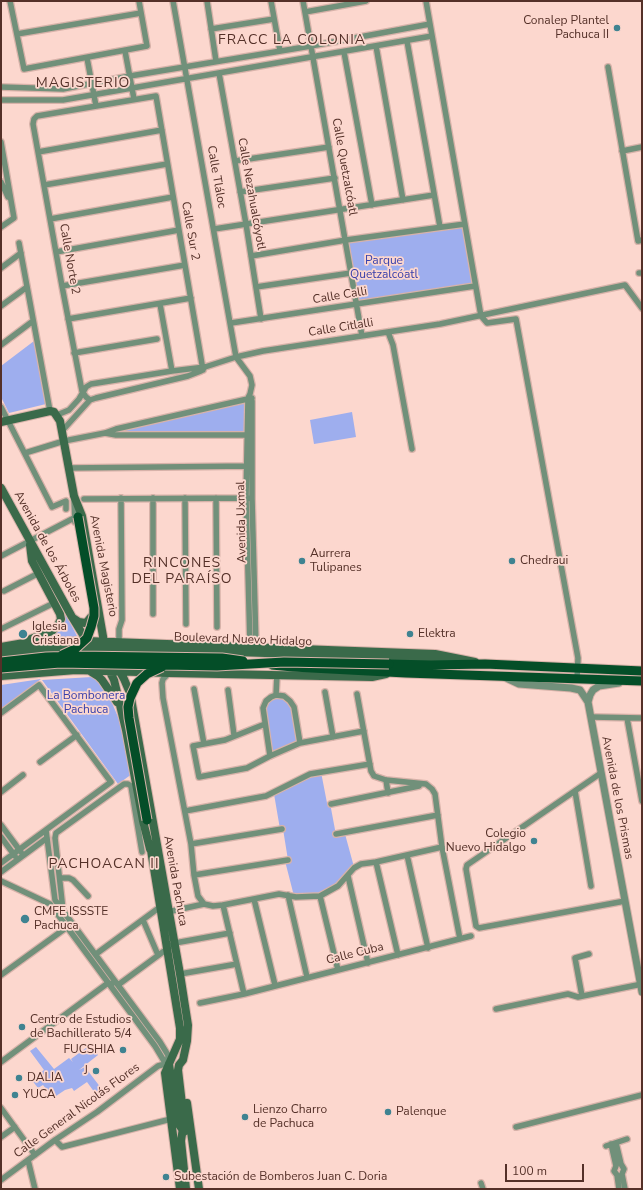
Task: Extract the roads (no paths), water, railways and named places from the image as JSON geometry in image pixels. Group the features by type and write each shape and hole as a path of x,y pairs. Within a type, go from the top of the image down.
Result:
{"main road":[{"path":"4,421 54,413"},
{"name":"Avenida Magisterio","path":"54,413 62,431 74,496 82,516 105,645"},
{"name":"Avenida de los Árboles","path":"1,488 72,617 86,640 110,671 114,680 126,730 143,821 146,851"},
{"path":"57,656 70,652 83,642 89,633 93,622 94,608 76,517 74,496"},
{"path":"24,643 52,631 60,623 61,617 32,561 29,540"},
{"path":"91,616 94,632 105,645"},
{"path":"72,617 82,623 88,622 91,616"},
{"path":"102,624 106,635 109,638 137,646 253,646 435,654 485,664"},
{"path":"1,647 24,643 86,640 105,645 119,642"},
{"name":"Boulevard Nuevo Hidalgo","path":"1,654 39,649 92,648 105,645 430,659 485,664"},
{"path":"76,670 100,657 103,654 105,645"},
{"name":"Avenida Pachuca","path":"105,645 128,688 180,974 188,1025 187,1041 183,1060 179,1065 178,1070 184,1121 183,1130"},
{"path":"110,671 111,665 114,661 137,646"},
{"path":"222,651 240,646"},
{"name":"Boulevard Nuevo Hidalgo","path":"1,662 57,656 222,658 286,667 502,676 521,681 568,683 577,679"},
{"name":"Boulevard Nuevo Hidalgo","path":"1,676 76,670 120,672 284,662 431,665 485,664 642,670"},
{"name":"Boulevard Nuevo Hidalgo","path":"1,668 60,663 278,675 372,677 398,672"},
{"path":"132,706 137,690 145,681 169,669"},
{"path":"146,851 146,820 128,707 133,690 142,678 153,671 169,669"},
{"path":"87,670 102,680 120,707"},
{"path":"577,679 642,682"},
{"name":"Avenida Pachuca","path":"146,851 160,907 180,1028 180,1039 168,1063"},
{"path":"168,1063 183,1060 185,1088 199,1189"},
{"path":"168,1063 165,1073 180,1189"},
{"path":"168,1063 178,1123 188,1140 194,1189"},
{"path":"183,1130 181,1141 186,1189"}],"street":[{"path":"10,1 24,69 148,46 139,1"},
{"name":"Calle Tláloc","path":"174,1 236,357"},
{"path":"206,1 216,62"},
{"path":"271,1 280,51"},
{"name":"Calle Quetzalcóatl","path":"303,1 362,336"},
{"path":"305,12 366,1"},
{"path":"426,1 481,316 487,323 516,319 578,654 577,679"},
{"path":"16,34 141,13"},
{"path":"211,29 274,19"},
{"path":"1,87 63,89 430,24"},
{"path":"1,100 63,100 432,36"},
{"path":"407,40 440,228"},
{"path":"376,46 403,200"},
{"path":"87,58 96,106 134,99 125,51"},
{"path":"344,52 372,205"},
{"path":"608,68 622,151 640,240"},
{"name":"Calle Nezahualcóyotl","path":"219,73 246,224 261,319"},
{"name":"Calle Sur 2","path":"134,99 156,96 203,368"},
{"name":"Calle Norte 2","path":"90,400 82,391 74,353 33,124 34,119 37,116 96,106"},
{"path":"38,152 162,130"},
{"path":"1,142 14,218 1,227"},
{"path":"235,162 329,147"},
{"path":"622,151 642,147"},
{"path":"44,185 167,164"},
{"path":"240,192 335,178"},
{"path":"1,182 11,202"},
{"path":"214,229 434,195"},
{"path":"50,219 173,197"},
{"path":"251,256 346,240 465,224"},
{"path":"56,252 179,230"},
{"path":"19,243 33,321 54,413 69,410 79,399 82,391 91,384 172,370 203,368"},
{"path":"1,268 21,253"},
{"path":"62,286 185,265"},
{"path":"256,287 351,273"},
{"name":"Calle Citlalli","path":"203,368 236,357 263,351 440,324 625,285 642,308"},
{"name":"Calle Calli","path":"231,323 475,286"},
{"path":"1,306 27,287"},
{"path":"68,319 191,298"},
{"path":"160,304 172,370"},
{"path":"1,345 33,321"},
{"path":"388,332 393,345 412,449"},
{"path":"74,353 157,339"},
{"name":"Avenida Uxmal","path":"236,357 250,376 252,385 250,397 249,498 253,646"},
{"path":"62,431 90,400 188,376 203,368"},
{"path":"25,453 64,441 105,433 116,428 250,397"},
{"path":"1,407 4,421 25,453 52,507 66,501 66,509"},
{"path":"105,433 116,435 250,435"},
{"path":"69,468 249,466"},
{"path":"119,642 119,629 122,620 121,498"},
{"path":"153,498 153,614"},
{"path":"185,498 186,624"},
{"path":"216,498 217,627"},
{"path":"84,499 249,498"},
{"path":"1,556 29,540 76,517"},
{"name":"Avenida Magisterio","path":"76,517 91,616"},
{"path":"4,591 39,573"},
{"path":"1,629 54,603"},
{"path":"169,669 162,683 163,698 191,844 198,896 204,904"},
{"path":"276,695 278,675"},
{"path":"502,676 519,684 580,690 588,702"},
{"path":"588,702 593,690 599,686 629,681"},
{"path":"1,713 40,685 111,782 1,863"},
{"path":"194,689 204,744"},
{"path":"228,690 234,736"},
{"path":"325,692 333,737"},
{"path":"357,694 371,771 374,776 386,780 426,784 435,794 442,847 460,939"},
{"path":"270,756 263,708 266,701 271,697 276,695 284,696 290,700 294,707 300,743"},
{"name":"Avenida de los Prismas","path":"588,702 641,983"},
{"path":"591,717 642,718"},
{"path":"627,718 642,801"},
{"path":"265,724 225,740 193,746 199,777 247,768 300,743 364,731"},
{"path":"40,762 77,735"},
{"path":"185,811 266,796 310,774 370,764"},
{"path":"601,773 467,865 466,869 476,926 479,928 625,901"},
{"path":"1,792 23,775"},
{"path":"386,780 388,793"},
{"path":"146,851 131,786 128,784 124,784 56,833 55,838 63,911 70,925 96,954 164,1048 168,1055 168,1063"},
{"path":"332,804 426,784"},
{"path":"575,791 591,886"},
{"path":"336,834 438,815"},
{"path":"1,825 3,832 24,856"},
{"path":"191,844 282,829"},
{"path":"46,830 53,902 108,983 155,1046 164,1061 168,1063"},
{"path":"1,837 18,860"},
{"path":"1,872 47,838"},
{"path":"172,911 204,904 213,906 223,905 279,894 296,897 320,896 338,886 354,868 361,864 442,847"},
{"path":"407,854 428,948"},
{"path":"194,874 288,860"},
{"path":"376,862 398,955"},
{"path":"348,876 368,963"},
{"path":"60,878 70,878 88,896"},
{"path":"1,881 53,902 63,911"},
{"path":"53,902 61,895"},
{"path":"288,895 307,977"},
{"path":"320,896 338,970"},
{"path":"254,898 275,985"},
{"path":"223,905 244,994"},
{"path":"96,954 160,907"},
{"path":"143,920 158,955"},
{"path":"1,976 70,925"},
{"path":"1,1062 108,983 118,985 174,944 230,933"},
{"name":"Calle Cuba","path":"200,1003 244,994 471,936"},
{"path":"582,996 575,958 588,954"},
{"path":"180,974 237,964"},
{"path":"496,1008 568,994 578,997 641,983"},
{"name":"Calle General Nicolás Flores","path":"1,1180 35,1154 97,1112 158,1066 168,1063"},
{"path":"516,1127 642,1095"},
{"path":"1,1108 35,1154"},
{"path":"55,1140 62,1147 171,1119"},
{"path":"1,1137 15,1127"},
{"path":"625,1189 619,1175 614,1171 618,1165 611,1144 627,1139"},
{"path":"28,1160 35,1189"},
{"path":"619,1175 619,1189"}],"place":[{"name":"Conalep Plantel Pachuca II","path":"617,28"},
{"name":"Aurrera Tulipanes","path":"302,561"},
{"name":"Chedraui","path":"512,561"},
{"name":"Iglesia Cristiana","path":"23,634"},
{"name":"Elektra","path":"410,634"},
{"name":"Colegio Nuevo Hidalgo","path":"534,841"},
{"name":"CMFE ISSSTE Pachuca","path":"25,919"},
{"name":"Centro de Estudios de Bachillerato 5/4","path":"22,1027"},
{"name":"FUCSHIA","path":"123,1050"},
{"name":"J","path":"96,1071"},
{"name":"DALIA","path":"19,1078"},
{"name":"YUCA","path":"15,1095"},
{"name":"Palenque","path":"388,1112"},
{"name":"Lienzo Charro de Pachuca","path":"245,1117"},
{"name":"Subestación de Bomberos Juan C. Doria","path":"166,1177"}],"district":[{"name":"FRACC LA COLONIA","path":"292,41"},
{"name":"MAGISTERIO","path":"83,84"},
{"name":"RINCONES DEL PARAÍSO","path":"182,572"},
{"name":"PACHOACAN II","path":"104,865"}],"park label":[{"name":"Parque Quetzalcóatl","path":"384,268"},
{"name":"La Bombonera Pachuca","path":"86,703"}]}
